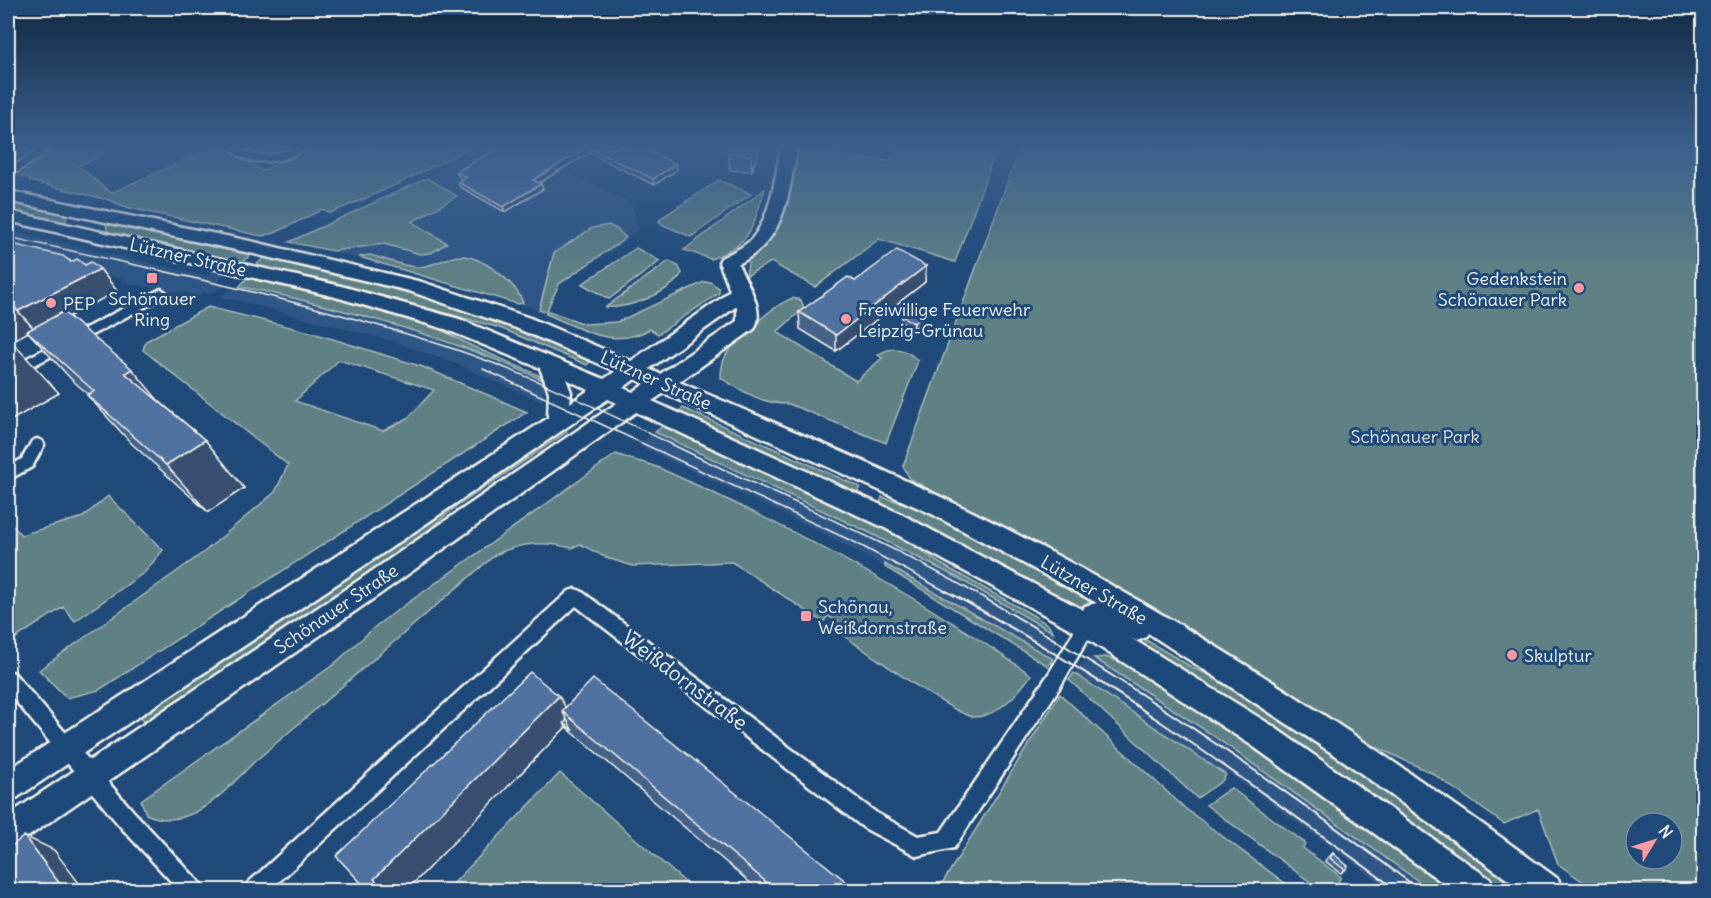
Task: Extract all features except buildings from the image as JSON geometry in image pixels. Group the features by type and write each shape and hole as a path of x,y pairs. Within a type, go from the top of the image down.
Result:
{"main road":[{"path":"741,290 728,262 746,252 766,231 777,190"},
{"name":"Lützner Straße","path":"8,196 266,250 414,286 530,326 883,481 1012,544 1150,622 1257,687 1431,805 1547,891"},
{"name":"Lützner Straße","path":"8,216 396,306 479,334 606,389 893,521 1087,625 1261,735 1479,891"},
{"name":"Schönauer Straße","path":"8,788 79,762 351,600 747,324 748,309 741,290 727,304 79,762 8,832"},
{"path":"549,363 560,392 559,422"},
{"name":"Lützner Straße","path":"1087,625 1094,614 1117,617 1206,670 1257,687"}],"street":[{"path":"8,374 161,293"},
{"path":"8,474 27,463 37,445"},
{"name":"Weißdornstraße","path":"255,891 575,596 871,820 917,846 947,841 1054,681 1087,625"},
{"path":"8,678 193,891"}],"shaded area":[{"path":"401,190 605,190 632,203 638,229 561,285 546,312 398,268 291,242 322,225"},
{"path":"17,233 206,276 213,270 228,272 217,282 229,285 209,294 203,292 199,296 121,282 123,279 8,252 8,240"},
{"path":"239,287 373,318 471,350 547,382 542,402 456,364 392,341 219,296"},
{"path":"655,432 868,532 956,577 1054,633 1056,647 1053,659 886,564 885,567 819,531 637,445"},
{"path":"1094,658 1208,732 1431,890 1390,890 1228,773 1226,775 1074,673 1082,664"}],"green space":[{"path":"67,190 107,190 111,193 118,190 383,190 330,213 323,209 275,233 262,236 129,208 109,200"},
{"path":"401,190 447,190 457,196 412,222 447,243 431,253 420,254 384,244 333,251 289,242"},
{"path":"704,190 742,190 751,194 691,237 661,224 659,221"},
{"path":"765,190 749,233 736,246 711,259 684,250"},
{"path":"784,190 982,190 955,262 879,239 815,287 771,262 746,276 749,258 770,240"},
{"name":"Schönauer Park","path":"1005,190 1703,190 1703,890 1595,890 1558,864 1538,809 1504,824 1432,773 1356,738 910,479 903,466"},
{"path":"15,203 66,213 66,223 8,211"},
{"path":"106,222 252,254 242,262 107,232"},
{"path":"609,225 626,238 559,284 546,312 539,310 554,253 592,228"},
{"path":"636,248 660,261 609,299 582,284"},
{"path":"370,255 415,267 427,266 460,256 478,260 506,279 514,287 523,303 518,304 359,257"},
{"path":"265,257 417,293 492,318 592,359 587,365 500,328 365,291 255,266"},
{"path":"669,261 678,266 682,273 668,287 637,302 606,307"},
{"path":"248,277 369,306 432,325 472,346 538,375 547,382 494,359 412,330 357,314 239,287"},
{"path":"704,282 710,282 719,288 719,293 658,334 650,329 623,338 597,335 546,314 549,311 585,324 617,322"},
{"path":"793,298 801,300 804,308 777,332 856,381 882,358 878,355 888,350 899,349 909,353 918,361 886,443 789,404 762,400 721,378 725,358 739,339 766,314"},
{"path":"208,307 310,332 423,367 527,412 99,690 67,698 39,670 204,552 275,492 288,465 143,350 146,341","holes":["339,360 434,390 408,418 383,431 295,401"]},
{"path":"683,408 860,487 856,494 677,413"},
{"path":"663,426 780,477 892,531 941,564 1036,617 1048,625 1054,633 956,577 868,532 655,432"},
{"path":"560,429 567,432 452,510 401,553 146,725 137,712"},
{"path":"616,454 659,468 708,490 850,562 942,616 1031,675 1014,696 999,708 983,716 974,717 964,714 928,693 838,632 843,625 828,616 823,622 732,562 633,566 607,558 580,544 572,548 552,544 524,545 495,555 253,763 218,797 191,814 177,818 162,819 146,814 141,800 333,665 377,625"},
{"path":"108,496 163,550 145,572 75,621 63,607 13,640 8,634 8,520 21,535 83,517"},
{"path":"882,497 925,510 1085,594 1087,605 1075,607 926,527 880,505"},
{"path":"885,564 1053,659 1048,666 885,567"},
{"path":"1118,633 1141,637 1193,668 1240,688 1513,879 1508,890 1497,890 1362,792"},
{"path":"1106,657 1139,669 1363,819 1459,890 1431,890 1208,732 1094,658"},
{"path":"1074,673 1226,775 1222,781 1197,798 1069,680"},
{"path":"1060,694 1186,809 1294,890 938,890"},
{"path":"560,773 694,890 448,889"},
{"path":"1231,788 1305,843 1303,848 1341,877 1334,889 1321,890 1206,805"}],"tram line":[{"path":"8,237 290,301 402,332 489,361 582,401 841,524 975,593"},
{"path":"483,369 856,543 949,593"},
{"path":"946,591 1005,624 1120,695 1232,771 1397,890"},
{"path":"972,591 1088,660 1201,733 1420,890"}],"place":[{"name":"Schönauer Ring","path":"152,278"},
{"name":"Gedenkstein Schönauer Park","path":"1579,288"},
{"name":"PEP","path":"51,303"},
{"name":"Freiwillige Feuerwehr Leipzig-Grünau","path":"846,319"},
{"name":"Schönau, Weißdornstraße","path":"806,616"},
{"name":"Skulptur","path":"1512,655"}]}
